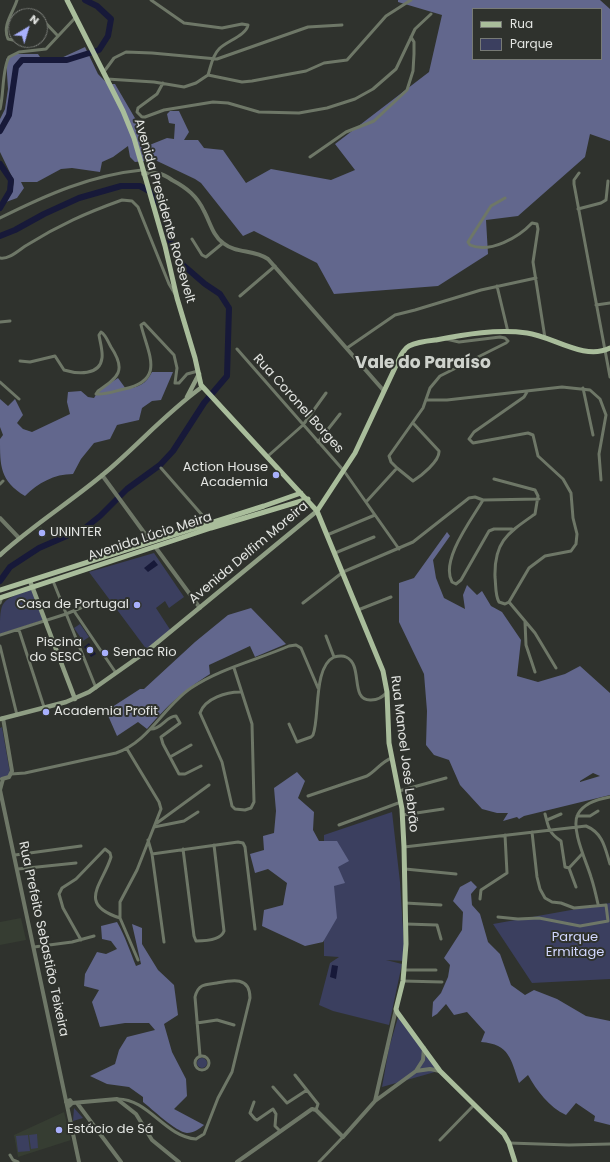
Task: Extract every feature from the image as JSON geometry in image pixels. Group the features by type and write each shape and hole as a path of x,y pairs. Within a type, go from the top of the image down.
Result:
{"main road":[{"name":"Avenida Presidente Roosevelt","path":"67,0 129,124 165,246 177,298 204,389"},
{"name":"Avenida Delfim Moreira","path":"1,718 84,696 147,651 317,511 355,453 401,355 408,347 444,338 488,332 508,332 528,333 567,347 590,350 608,349"},
{"path":"186,399 198,372"},
{"path":"0,555 19,538 102,475 186,399 204,389"},
{"name":"Rua Manoel José Lebrão","path":"204,389 308,499 317,511 384,671 387,692 388,730 403,815 405,869 406,924 404,970 403,981 396,1008"},
{"name":"Avenida Lúcio Meira","path":"1,598 156,548 301,492"},
{"name":"Avenida Lúcio Meira","path":"2,589 30,581 77,564 151,542 210,526 267,513 308,499"},
{"path":"264,506 267,513"},
{"path":"30,581 75,699"},
{"path":"396,1008 440,1071 498,1128 509,1143 515,1162"}],"street":[{"path":"151,0 184,23 226,28 242,24 248,25 243,32 221,47 213,59 208,75"},
{"path":"107,78 163,83 186,87 208,75 242,82 306,71 324,63 347,60 386,16 411,0"},
{"path":"163,83 157,94 138,108 137,112 142,117 164,110 213,102 228,103 259,112 283,114 309,112 350,100 373,89 397,67 411,37 420,23 431,14"},
{"path":"0,109 4,96 5,68 9,57 19,52 46,49 75,18"},
{"path":"8,20 6,31 8,39"},
{"path":"103,73 114,58 126,52 213,59 239,52 308,27 342,25"},
{"path":"48,26 58,36"},
{"path":"310,157 346,132 374,121 407,90 413,71 415,47 411,37"},
{"path":"0,218 49,195 85,181 114,173 158,172 190,191 204,210 215,234 223,243 237,251 258,253 268,259 384,391"},
{"path":"579,173 574,180 574,184 596,305 608,349 610,377"},
{"path":"578,209 601,203 606,200 608,181"},
{"path":"505,198 491,206 468,242 470,245 479,248 502,242 517,236 532,223 535,223 538,229 532,260 545,338"},
{"path":"0,258 3,259 13,254 57,226 73,218 122,200 132,201 141,212 169,284 177,298"},
{"path":"192,239 202,255 206,257 223,243"},
{"path":"240,296 275,266"},
{"path":"347,348 394,314 415,310 450,298 497,286 536,278"},
{"path":"497,286 508,332"},
{"path":"596,305 610,303"},
{"path":"0,322 10,321"},
{"path":"20,361 30,362 55,356 64,370 80,372 93,371 99,366 102,358 99,335 101,332 119,360 120,371 116,378 96,394 136,387 146,380 151,367 151,356 141,326 144,323 174,355 177,368 175,383 179,383 187,374 198,372"},
{"path":"413,423 439,451 439,456 413,481 396,468 391,462 389,456 413,423 427,400 430,388 440,376 508,341 507,338 500,337 459,342 444,338"},
{"name":"Rua Coronel Borges","path":"237,350 344,471 399,549"},
{"path":"0,382 19,399"},
{"path":"427,400 447,400 562,387 583,388 590,390 597,395 608,414 599,454 601,480"},
{"path":"583,388 593,435"},
{"path":"268,456 303,425 326,392"},
{"path":"494,479 535,490 538,493 535,514 512,529 499,546 495,571 497,598 501,603 505,604 508,602 529,568 545,556 557,552 570,551 576,544 572,493 561,477 538,456 533,435 528,433 475,443 471,443 469,439 474,432 524,397 527,392"},
{"path":"318,442 340,414"},
{"path":"161,468 210,526"},
{"path":"366,502 396,468"},
{"path":"102,475 151,542"},
{"path":"303,603 343,572 399,549 417,539 469,498 475,497 483,500 538,499"},
{"path":"483,500 453,554 449,570 452,582 456,584 461,580 489,531 494,529 512,529"},
{"path":"327,535 375,515"},
{"path":"0,518 19,538"},
{"path":"335,553 374,536"},
{"path":"156,548 200,608"},
{"path":"53,581 96,688"},
{"path":"358,610 391,597"},
{"path":"0,603 1,598"},
{"path":"508,602 535,633 556,668"},
{"path":"0,635 66,614 90,604"},
{"path":"74,611 116,673"},
{"path":"525,622 526,645 535,672"},
{"path":"19,630 44,707"},
{"path":"326,636 334,657"},
{"path":"0,790 1,779 11,774 30,772 116,753 127,748 151,729 186,691 206,679 296,645 301,648 318,688"},
{"path":"0,646 17,715"},
{"path":"289,724 297,742 313,735 318,688 327,665 334,657 343,656 351,660 356,669 360,694 369,700 378,699 387,702"},
{"path":"234,668 252,729 254,798 253,805 249,809 237,810 233,807 222,762 200,715 202,708 216,698 228,693 240,692"},
{"path":"378,699 387,692"},
{"path":"151,729 160,727 172,716 178,717 180,721 179,725 161,739 179,774 185,774 201,766"},
{"path":"1,718 9,753 11,774"},
{"path":"170,757 191,745"},
{"path":"127,748 157,800 160,811 137,870 120,902 120,918 138,960"},
{"path":"308,796 367,776 376,771 385,761 392,758"},
{"path":"399,791 446,778"},
{"path":"155,825 209,785"},
{"name":"Rua Prefeito Sebastião Teixeira","path":"0,790 79,1162"},
{"path":"598,904 592,878 582,854 577,826 577,816 583,808 592,802 610,797"},
{"path":"339,825 401,802"},
{"path":"403,815 442,809"},
{"path":"577,816 590,816 598,811"},
{"path":"155,825 184,821 198,812"},
{"path":"545,814 548,829 553,837 561,841 563,864 569,868 576,887"},
{"path":"546,820 560,814"},
{"path":"404,847 548,829 586,826 599,834 610,864"},
{"path":"532,832 537,877 544,896 552,902 561,903 574,908 598,904 607,906"},
{"path":"480,899 481,890 507,873 505,834"},
{"path":"148,840 152,854 164,942"},
{"path":"152,854 242,842 245,847 256,929"},
{"path":"183,849 196,941 223,935 224,927 214,845"},
{"path":"15,855 81,846"},
{"path":"81,940 63,908 59,894 62,888 76,879 105,849 110,852 111,857 97,884 96,898 104,910 120,918"},
{"path":"569,868 582,854"},
{"path":"18,869 76,863"},
{"path":"405,869 456,874"},
{"path":"498,917 518,919 539,918 574,926 589,926 608,921 607,906 610,902"},
{"path":"405,903 441,905"},
{"path":"406,924 438,925 442,939"},
{"path":"34,947 81,940 94,936"},
{"path":"404,970 436,970"},
{"path":"72,1103 126,1099 138,1105 182,1137 196,1140 204,1134 218,1098 234,1066 250,998 248,987 243,983 235,980 200,987 195,997 200,1056 196,1060 195,1064 199,1069 203,1069 208,1065 208,1060 205,1057 200,1056"},
{"path":"403,981 442,982"},
{"name":"Rua Manoel José Lebrão","path":"343,1137 375,1101 396,1008"},
{"path":"197,1023 217,1020 234,1024"},
{"path":"375,1101 416,1071 422,1063 424,1048"},
{"path":"416,1071 430,1069 440,1071"},
{"path":"295,1075 318,1104 316,1110"},
{"path":"273,1087 287,1103 307,1090"},
{"name":"Rua Prefeito Sebastião Teixeira","path":"64,1093 72,1103 68,1113"},
{"path":"117,1099 136,1114 152,1140 179,1162"},
{"path":"66,1103 67,1100 72,1103 122,1162"},
{"path":"254,1102 250,1113 254,1119 257,1120 273,1109 276,1114 275,1126 280,1131"},
{"path":"440,1140 474,1105"},
{"path":"237,1162 308,1111 316,1110"},
{"path":"316,1110 343,1137 319,1162"},
{"path":"509,1143 569,1145 610,1144"},
{"path":"10,1155 13,1160 18,1162"}],"shaded area":[{"path":"398,0 600,0 610,9 610,141 590,134 585,157 518,216 486,220 488,254 438,286 334,294 317,263 254,231 243,236 201,183 155,160 135,162 130,157 128,146 113,157 102,162 100,172 72,168 61,169 37,182 21,182 24,188 17,198 6,202 12,192 14,181 0,152 0,119 5,109 8,89 6,59 13,54 38,54 40,57 59,59 85,47 98,74 108,84 115,84 139,125 147,146 167,138 174,139 175,124 169,123 167,114 170,111 179,111 189,132 184,140 198,140 204,148 223,150 246,183 271,169 331,180 355,170 335,144 429,72 442,15 398,2"},
{"path":"152,372 173,372 161,400 152,401 142,408 139,420 117,425 110,439 94,443 81,459 73,474 66,474 47,480 35,487 25,496 11,485 3,472 1,465 0,439 3,435 0,427 0,399 8,406 15,399 23,415 17,423 23,429 32,432 70,414 67,402 68,392 81,391 88,397 94,398 99,390 118,378 126,389 142,384"},
{"name":"UNINTER","path":"41,526 47,536 42,539 36,530"},
{"path":"447,532 450,536 433,560 436,578 444,598 465,609 463,595 467,585 477,595 482,591 491,606 502,612 521,640 517,676 538,682 565,674 580,666 610,693 610,795 524,816 519,819 517,817 503,821 508,813 497,813 482,809 460,785 449,760 434,755 426,745 427,711 424,674 399,622 399,583 414,578","holes":["593,773 600,776 580,782"]},
{"path":"154,560 158,565 148,572 144,568"},
{"path":"251,608 286,644 255,657 250,646 209,665 210,674 176,699 147,729 138,722 117,736 106,711 140,689 144,689 195,642 228,615"},
{"name":"Piscina do SESC","path":"89,643 96,654 91,657 84,647"},
{"path":"297,772 305,781 298,798 314,812 313,830 319,841 337,841 349,861 338,867 345,883 334,886 337,918 323,942 305,946 262,926 264,910 283,905 287,883 268,869 255,873 250,854 264,850 263,836 274,833 276,811 274,788"},
{"path":"471,881 477,887 471,894 472,905 480,914 488,942 500,954 511,985 525,995 534,990 557,999 586,1016 610,1021 610,1125 594,1121 595,1116 576,1103 566,1115 560,1112 544,1098 528,1075 519,1083 508,1055 498,1046 491,1043 481,1042 485,1032 467,1012 454,1015 446,1004 437,1014 432,1017 433,1002 441,993 448,977 450,965 444,958 462,930 463,912 453,901 460,887"},
{"path":"21,918 26,940 0,945 0,922"},
{"path":"117,922 136,966 141,964 132,924 142,928 142,944 158,970 174,985 178,1015 164,1024 172,1052 186,1079 187,1096 174,1109 204,1125 194,1132 182,1132 171,1125 143,1102 143,1097 129,1087 107,1084 90,1076 115,1064 119,1050 127,1037 155,1030 149,1023 125,1023 100,1027 92,1002 99,990 84,986 85,974 97,952 106,954 117,949 111,941 102,939 101,926"},
{"path":"332,965 338,966 336,979 330,977"},
{"path":"64,1112 71,1140 18,1157 14,1135"}],"green space":[{"name":"Casa de Portugal","path":"154,553 184,597 169,608 165,601 156,608 171,631 147,650 89,572"},
{"path":"32,589 43,620 0,634 0,614 4,603 14,596"},
{"path":"80,624 89,637 83,641 74,628"},
{"path":"2,727 10,773 8,777 0,779 0,728"},
{"path":"392,812 400,882 405,961 386,960 402,964 389,1025 333,1011 319,1005 330,963 339,957 324,956 324,835"},
{"name":"Parque Ermitage","path":"610,903 610,979 532,983 493,924"},
{"path":"399,1014 442,1070 382,1087 389,1048"},
{"path":"200,1058 204,1058 206,1059 206,1067 200,1068 197,1065 197,1061"},
{"path":"74,1108 83,1118 73,1121"},
{"path":"37,1134 38,1148 31,1149 29,1135"},
{"path":"28,1135 30,1151 18,1152 16,1136"}],"waterway":[{"path":"0,131 9,115 16,67 22,60 67,60 99,50 108,36 111,19 97,6 85,0"},
{"path":"0,164 11,180 10,191 0,208"},
{"path":"0,236 79,198 121,186 140,186 151,192 161,206 172,247 183,265 205,284 220,294 229,308 227,376 204,403 173,451 160,465 127,489 100,516 85,528 39,548 10,567 0,581"}],"place":[{"name":"Action House Academia","path":"276,475"},
{"name":"UNINTER","path":"42,533"},
{"name":"Casa de Portugal","path":"137,605"},
{"name":"Piscina do SESC","path":"90,650"},
{"name":"Senac Rio","path":"105,653"},
{"name":"Academia Profit","path":"46,712"},
{"name":"Estácio de Sá","path":"59,1130"}],"district":[{"name":"Vale do Paraíso","path":"423,364"}]}
